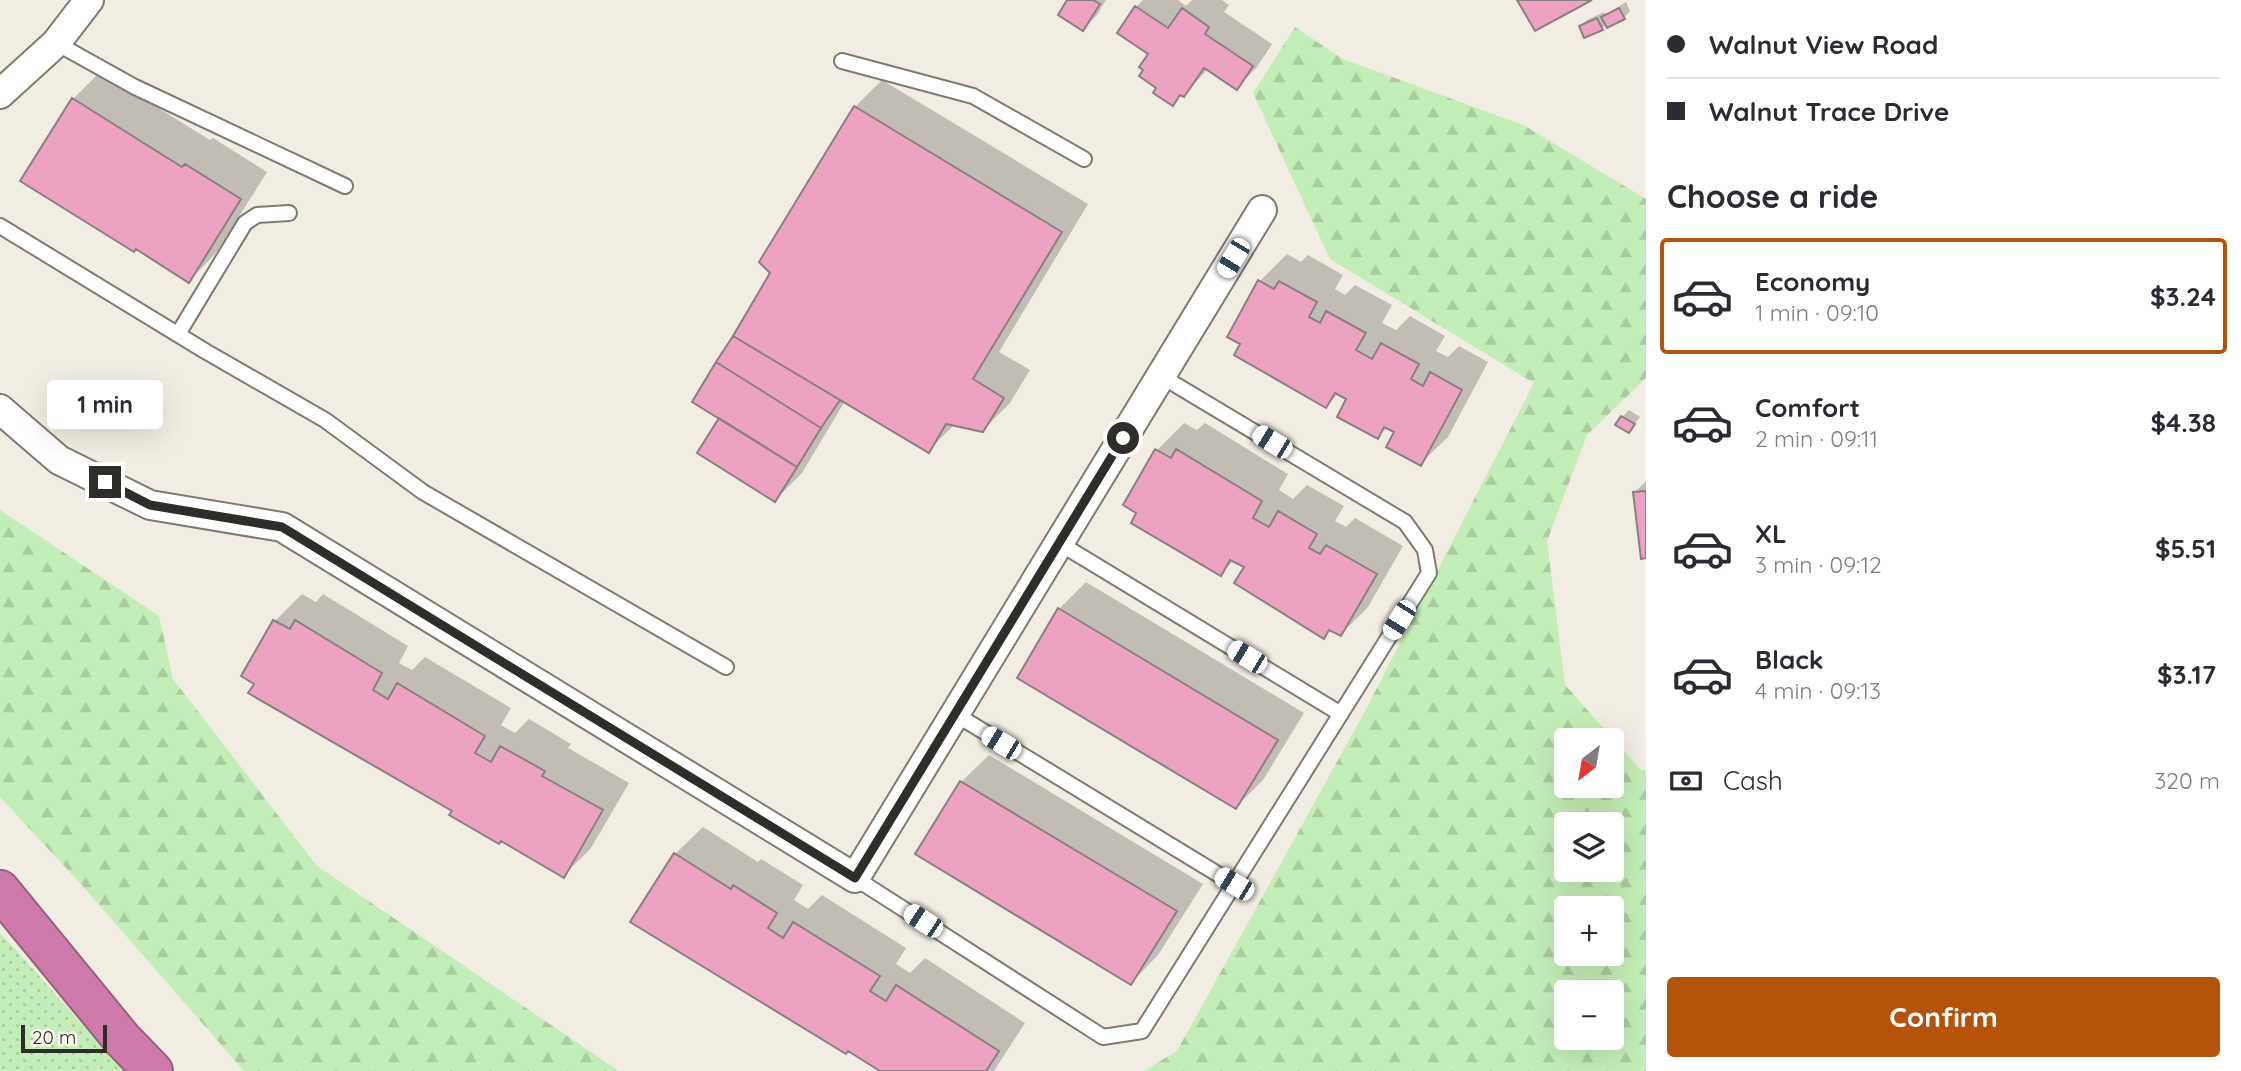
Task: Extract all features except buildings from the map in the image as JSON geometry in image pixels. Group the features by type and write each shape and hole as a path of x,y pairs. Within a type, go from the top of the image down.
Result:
{"highway":[{"path":"0,890 122,1039 153,1071"}],"street":[{"path":"0,94 56,43 89,0"},
{"path":"0,409 60,460 150,505 282,527 855,878 1262,211"}],"lane":[{"path":"56,43 135,87 345,186"},
{"path":"842,61 973,96 1084,159"},
{"path":"178,334 245,223 257,215 289,213"},
{"path":"0,226 325,420 423,492 726,667"},
{"path":"855,878 1102,1037 1142,1031 1429,573 1425,551 1405,522 1161,376"},
{"path":"1059,543 1341,714"},
{"path":"955,714 1234,884"}],"green space":[{"path":"1295,27 1343,59 1523,125 1646,199 1646,378 1587,435 1547,541 1565,685 1603,728 1554,728 1554,798 1624,798 1624,751 1641,770 1646,770 1646,1071 1144,1071 1177,1051 1364,713 1534,383 1330,259 1253,93"},
{"path":"0,510 159,616 173,679 317,866 619,1071 244,1071 80,883 0,797"},
{"path":"0,933 15,949 124,1071 0,1071"}],"route":[{"path":"105,482 150,505 282,527 855,878 1123,438"}]}
